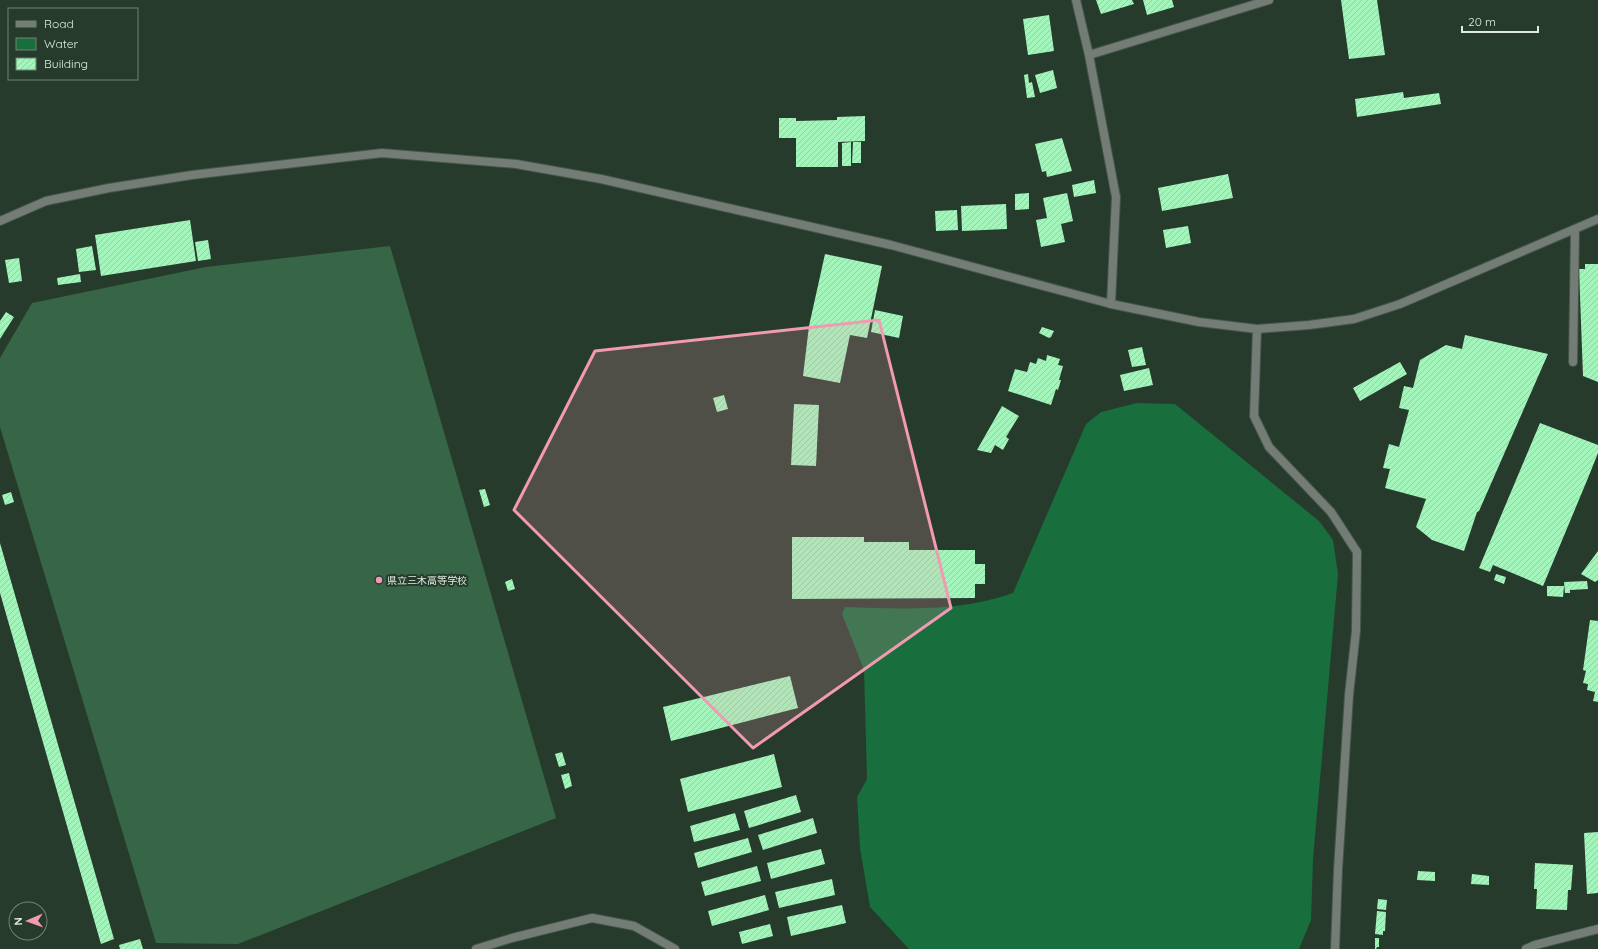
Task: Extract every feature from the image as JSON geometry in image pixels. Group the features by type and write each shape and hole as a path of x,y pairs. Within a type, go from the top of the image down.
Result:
{"street":[{"path":"1076,0 1089,55 1116,197 1111,304"},
{"path":"1089,55 1269,0"},
{"path":"0,221 46,201 109,188 192,175 382,153 516,164 601,179 891,245 1111,304 1200,322 1257,328 1310,325 1354,318 1400,304 1598,219"},
{"path":"1573,362 1575,230"},
{"path":"1257,328 1254,416 1269,446 1331,512 1357,552 1356,631 1349,695 1344,766 1338,870 1336,949"},
{"path":"476,949 512,938 592,918 634,926 676,949"},
{"path":"1526,949 1535,945 1598,929"}],"highlighted area":[{"path":"879,320 951,608 753,748 514,510 595,351"}],"shaded area":[{"path":"390,246 556,818 238,944 156,943 0,427 0,358 32,303 206,267"}],"water":[{"path":"1137,403 1175,404 1319,521 1333,540 1338,574 1313,859 1311,920 1299,949 909,949 870,907 860,848 857,797 867,779 864,670 842,614 845,607 930,608 972,603 1013,593 1086,424 1101,412"}],"building":[{"path":"1096,0 1132,0 1134,4 1101,14"},
{"path":"1143,0 1172,0 1174,7 1147,15"},
{"path":"1341,0 1377,0 1385,55 1349,59"},
{"path":"1049,15 1054,51 1028,55 1023,19"},
{"path":"1053,70 1057,88 1040,93 1035,75"},
{"path":"1028,74 1029,83 1032,82 1035,97 1027,98 1024,75"},
{"path":"1403,92 1404,98 1439,93 1441,104 1357,117 1355,99"},
{"path":"865,116 865,141 838,142 838,167 796,167 796,138 779,138 779,118 796,118 796,121 837,120 837,117"},
{"path":"1062,138 1072,171 1047,177 1046,171 1042,172 1035,144"},
{"path":"851,142 851,166 842,166 842,143"},
{"path":"853,142 861,142 861,163 852,163"},
{"path":"1228,174 1233,198 1162,211 1158,188"},
{"path":"1094,180 1096,193 1074,197 1072,185"},
{"path":"1029,193 1029,209 1015,210 1015,194"},
{"path":"1067,193 1073,221 1061,224 1065,242 1041,247 1036,220 1047,218 1043,198"},
{"path":"1006,204 1007,229 962,231 961,206"},
{"path":"957,210 958,230 936,231 935,211"},
{"path":"190,220 196,261 101,276 95,235"},
{"path":"1188,226 1191,243 1166,248 1163,230"},
{"path":"208,240 211,259 198,261 195,242"},
{"path":"92,246 96,270 79,272 76,249"},
{"path":"825,254 882,266 867,338 850,335 840,383 803,376 809,326"},
{"path":"19,258 22,281 9,283 5,260"},
{"path":"1585,264 1598,264 1598,382 1583,376 1579,269 1585,269"},
{"path":"80,274 81,282 58,285 57,278"},
{"path":"875,310 903,316 899,338 871,332"},
{"path":"6,312 14,317 0,339 0,321"},
{"path":"1042,327 1054,331 1051,337 1049,338 1039,333"},
{"path":"1465,335 1548,354 1479,511 1477,512 1464,551 1432,540 1416,527 1426,499 1385,488 1390,469 1383,468 1389,444 1399,447 1409,410 1399,408 1404,386 1413,388 1420,360 1446,345 1462,349"},
{"path":"1142,347 1146,365 1132,367 1128,350"},
{"path":"1047,355 1060,359 1058,365 1063,366 1058,390 1056,389 1051,405 1008,391 1015,369 1027,372 1030,362 1036,364 1038,358 1046,361"},
{"path":"1400,362 1407,374 1360,401 1353,388"},
{"path":"1149,368 1153,385 1124,391 1120,375"},
{"path":"724,395 728,409 717,412 713,398"},
{"path":"794,404 819,405 816,466 791,465"},
{"path":"1002,406 1019,416 1006,437 1009,439 1003,450 995,445 991,453 977,450"},
{"path":"1540,423 1598,445 1598,453 1543,586 1493,565 1490,572 1479,568"},
{"path":"485,489 490,505 484,507 479,490"},
{"path":"11,492 14,502 5,505 2,495"},
{"path":"792,537 864,537 864,542 909,542 909,550 975,550 975,564 985,564 985,584 975,584 975,598 792,599"},
{"path":"0,543 114,939 101,944 0,593"},
{"path":"1598,551 1598,580 1595,582 1581,574"},
{"path":"1496,574 1506,577 1504,584 1494,580"},
{"path":"512,579 515,589 508,591 505,582"},
{"path":"1587,581 1588,589 1570,590 1570,593 1565,593 1564,582"},
{"path":"1547,586 1564,586 1563,597 1547,596"},
{"path":"1590,620 1598,621 1598,702 1593,701 1595,692 1587,690 1588,684 1583,683 1586,671 1583,670"},
{"path":"790,676 798,708 671,741 663,707"},
{"path":"562,752 566,765 559,767 555,754"},
{"path":"774,754 782,787 688,812 680,779"},
{"path":"569,773 572,786 565,789 561,775"},
{"path":"796,795 801,812 749,828 744,811"},
{"path":"735,813 740,830 694,842 690,826"},
{"path":"813,818 817,833 763,850 758,835"},
{"path":"1598,832 1598,893 1587,894 1584,833"},
{"path":"748,838 752,852 698,868 694,853"},
{"path":"821,849 825,864 771,879 767,863"},
{"path":"1535,863 1573,865 1571,890 1568,890 1567,910 1536,909 1537,889 1534,889"},
{"path":"757,866 761,881 705,896 701,882"},
{"path":"1418,871 1435,872 1435,881 1417,880"},
{"path":"1472,874 1489,876 1489,885 1471,884"},
{"path":"832,879 835,895 779,908 775,892"},
{"path":"765,895 769,910 712,926 708,911"},
{"path":"1378,899 1387,900 1386,910 1377,909"},
{"path":"842,905 846,923 791,936 787,917"},
{"path":"1377,911 1386,912 1385,931 1383,931 1383,935 1375,934"},
{"path":"770,924 773,936 742,944 739,932"},
{"path":"1375,938 1379,938 1379,947 1376,949 1375,949"},
{"path":"140,939 143,949 120,949 119,945"}],"place":[{"name":"県立三木高等学校","path":"379,580"}]}
